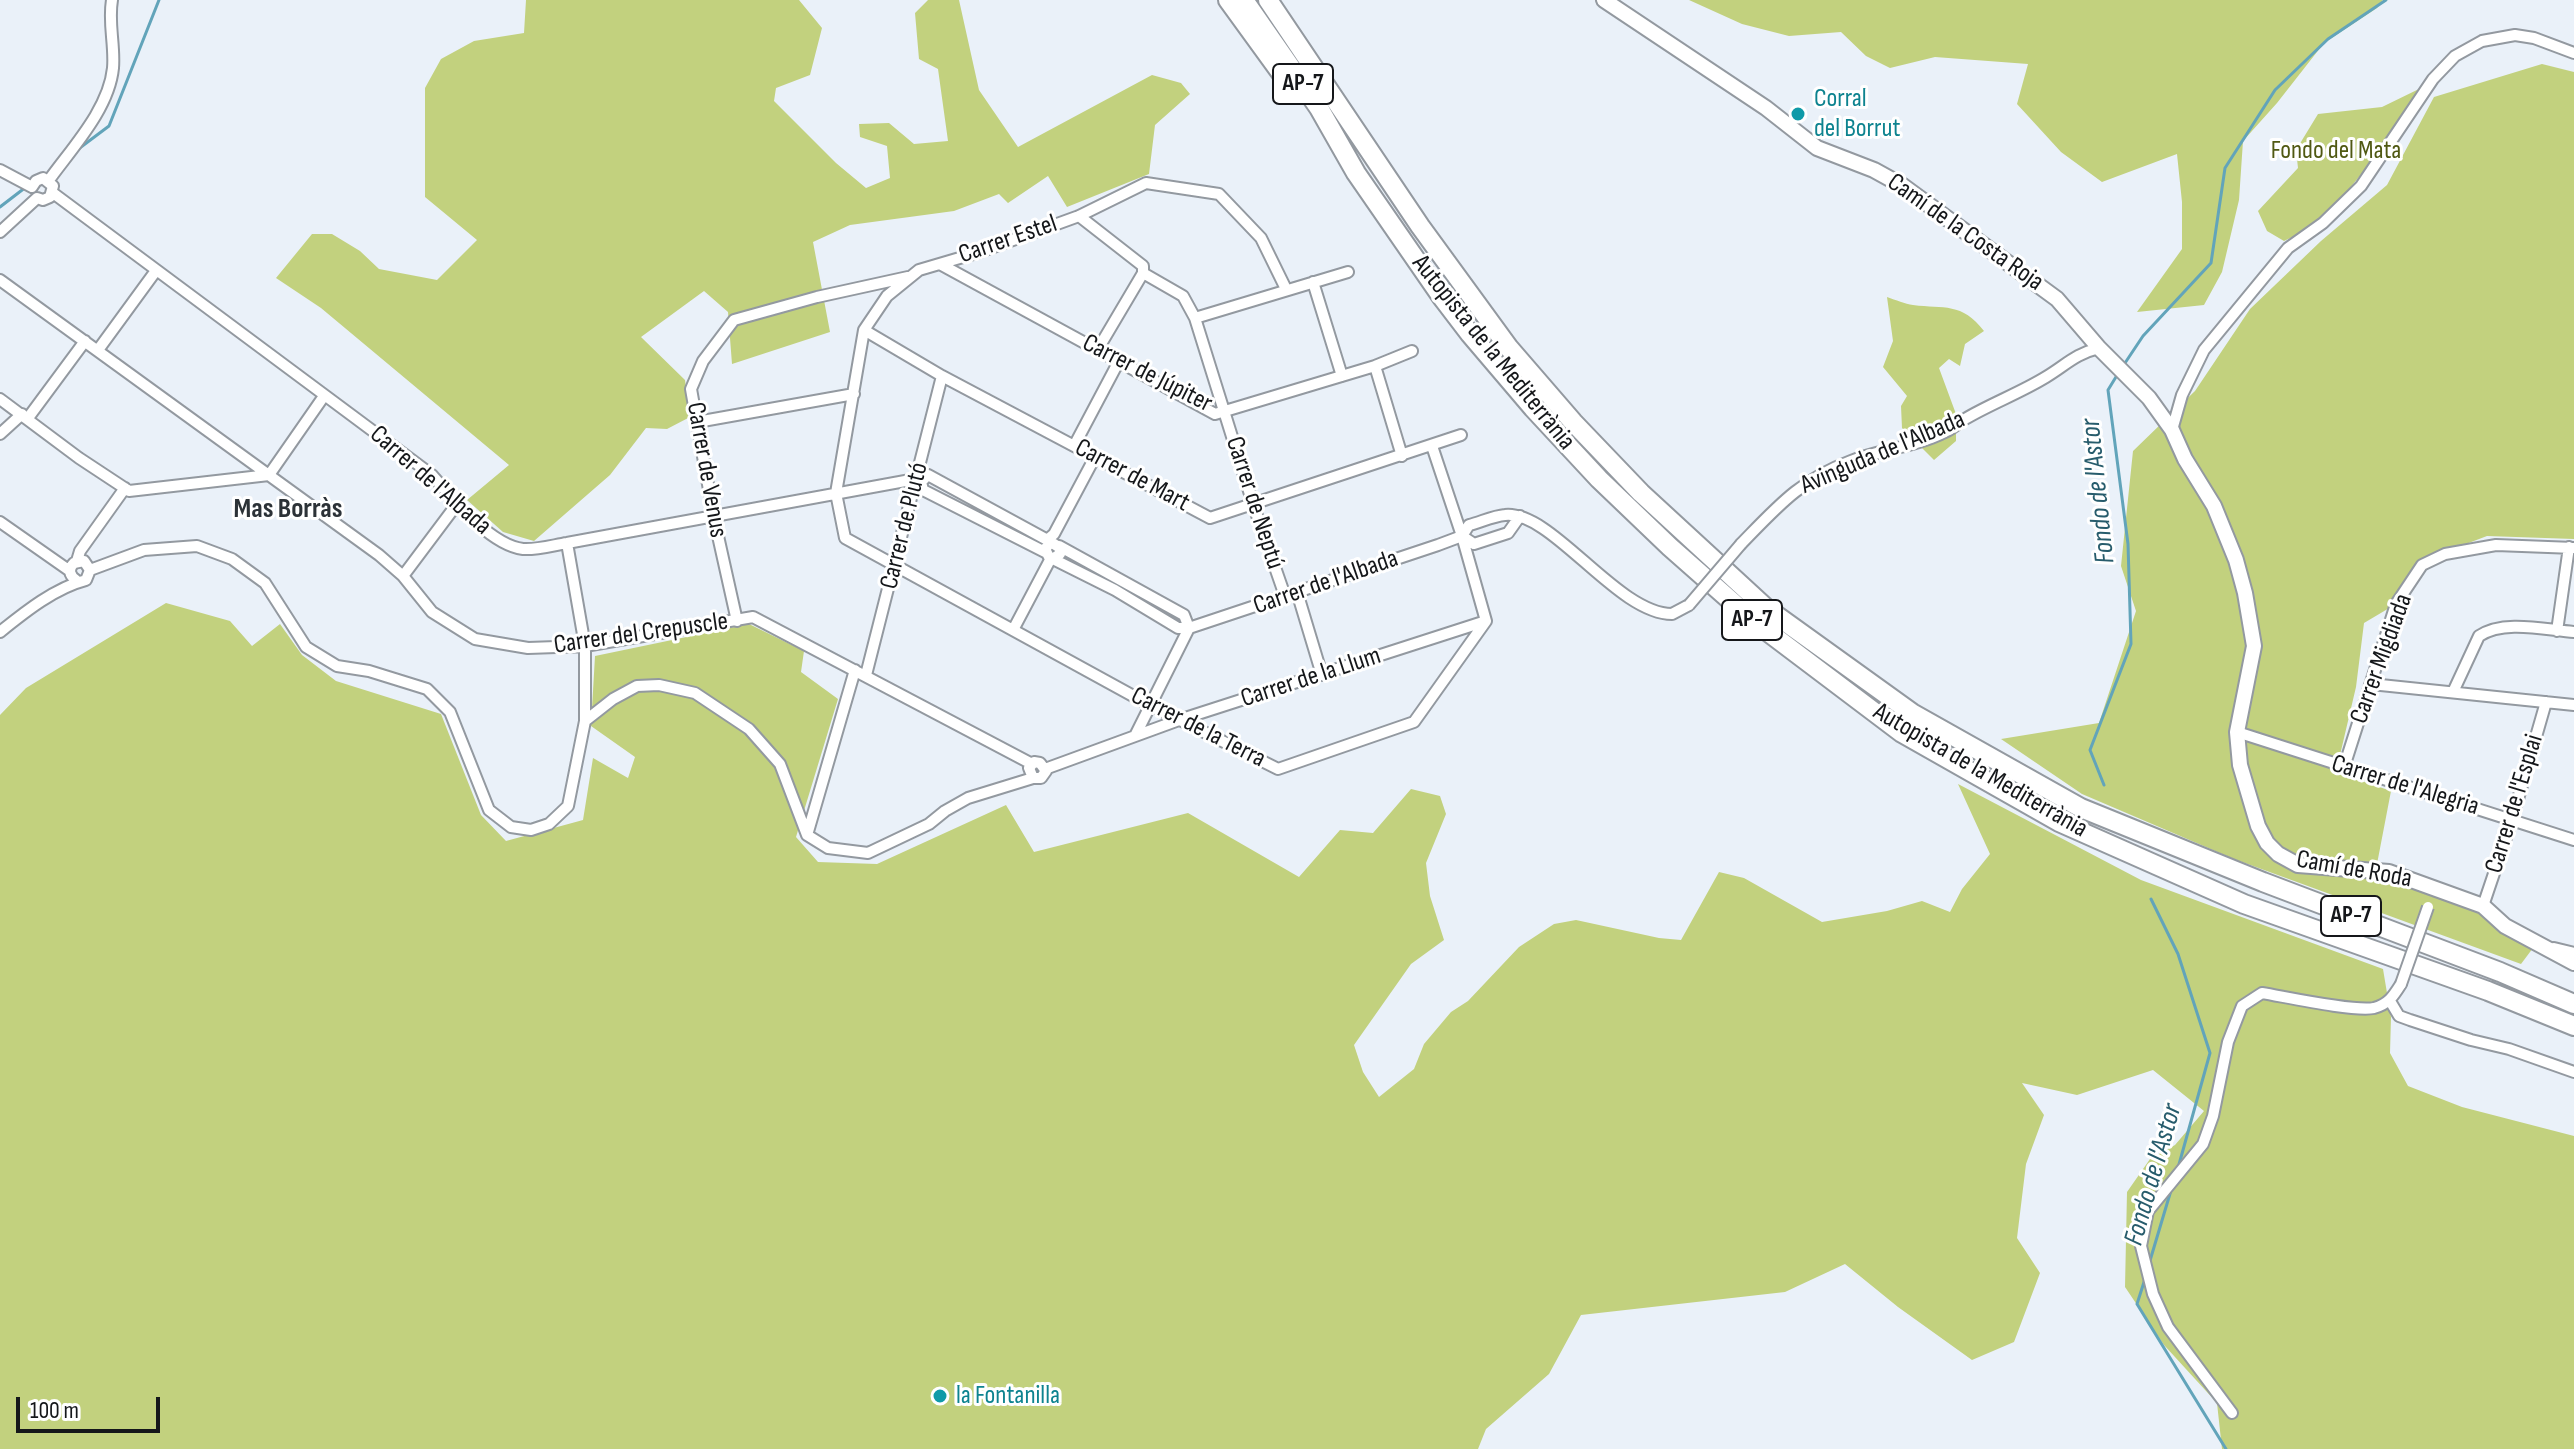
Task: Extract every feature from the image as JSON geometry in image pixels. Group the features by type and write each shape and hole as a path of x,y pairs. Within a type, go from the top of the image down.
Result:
{"highway":[{"path":"1228,0 1356,173"},
{"name":"Autopista de la Mediterrània","path":"1244,0 1319,108 1356,173 1470,334 1591,470 1670,547 1755,622 1902,733 2059,822 2244,904 2488,991 2574,1026"},
{"name":"Autopista de la Mediterrània","path":"1268,0 1420,226 1509,348 1632,484 1766,608 1912,713 2081,808 2574,1004"}],"street":[{"path":"49,180 85,133 113,72 112,0"},
{"name":"Camí de la Costa Roja","path":"1604,0 1766,108 1817,148 1874,170 1903,186 2057,299 2099,348 2149,398 2172,430"},
{"path":"2172,430 2182,395 2204,350 2288,248 2323,223 2361,186 2433,79 2455,56 2482,41 2515,35 2534,38 2574,53"},
{"path":"0,170 32,187"},
{"path":"40,179 49,180 53,193 47,199 37,198 32,187 40,179"},
{"name":"Carrer Estel","path":"836,493 864,330 887,296 919,270 1079,216 1146,183 1219,194 1261,238 1286,289"},
{"name":"Carrer de l'Albada","path":"53,193 155,272 432,475 457,504 500,541 524,549 714,518 918,480 928,475 1051,549 1184,615 1189,628 1462,536 1469,525 1506,514 1520,516 1508,533 1474,544 1462,536"},
{"path":"0,232 37,198"},
{"path":"1079,216 1143,266 1143,273 1098,349"},
{"name":"Carrer de Júpiter","path":"940,264 1215,414 1375,366 1412,351"},
{"path":"98,350 155,272"},
{"path":"1143,273 1183,296 1195,318 1348,272"},
{"name":"Carrer de Venus","path":"737,621 714,518 691,389 703,361 734,320 817,297 911,277"},
{"name":"Carrer del Crepuscle","path":"0,280 379,555 403,576 432,612 475,639 528,648 585,646 753,617 1032,764"},
{"path":"1313,282 1342,376"},
{"name":"Carrer de Neptú","path":"1195,318 1285,596"},
{"name":"Carrer de Mart","path":"864,330 942,376 1210,518 1461,435"},
{"path":"0,434 25,416 85,341"},
{"name":"Avinguda de l'Albada","path":"1520,516 1534,520 1576,556 1649,609 1672,614 1689,605 1791,492 1815,476 1854,460 1946,432 1966,418 2016,396 2079,353 2099,348"},
{"path":"1074,446 1119,361"},
{"path":"1375,366 1402,456"},
{"name":"Carrer de Plutó","path":"866,675 942,376"},
{"path":"697,422 854,394"},
{"path":"0,399 129,491 269,475 324,396"},
{"name":"Camí de Roda","path":"2172,430 2185,459 2214,506 2236,560 2245,593 2254,646 2237,732 2240,765 2258,826 2267,843 2278,854 2298,865 2389,872 2483,906 2505,926 2574,963"},
{"path":"1432,446 1486,621"},
{"path":"1013,630 1051,549 1054,534 1095,457"},
{"path":"73,576 72,565 80,551 125,488"},
{"name":"Carrer de la Terra","path":"836,493 845,538 1149,705 1278,769 1414,722 1486,621"},
{"path":"403,576 457,504"},
{"path":"0,522 73,576 86,580 90,570 144,550 197,546 232,559 265,583 306,647 337,666 369,671 427,689 450,712 489,810 511,827 531,830 549,824 568,806 585,721 585,646 567,543"},
{"name":"Carrer Migdiada","path":"2344,767 2396,604 2422,565 2445,554 2496,545 2571,547"},
{"path":"2557,631 2571,547"},
{"path":"77,561 84,561 90,570"},
{"path":"0,632 73,576"},
{"name":"Carrer de Neptú","path":"1297,592 1322,675"},
{"name":"Carrer de la Llum","path":"1045,769 1179,720 1486,621"},
{"path":"1135,736 1189,628"},
{"path":"2453,692 2479,636 2487,631 2500,628 2574,632"},
{"path":"807,835 855,670"},
{"path":"2371,684 2574,705"},
{"path":"585,721 613,699 637,686 659,685 695,693 749,729 780,764 807,835 828,848 868,853 929,824 968,798 1043,777 1045,769 1040,763 1032,764 1029,770 1033,778"},
{"name":"Carrer de l'Esplai","path":"2483,906 2546,702"},
{"name":"Carrer de l'Alegria","path":"2237,732 2574,840"},
{"path":"2232,1413 2168,1327 2153,1294 2141,1246 2148,1211 2167,1184 2203,1144 2213,1116 2228,1042 2242,1006 2262,993 2309,1002 2372,1008 2390,1001 2401,984 2433,887"},
{"path":"2536,944 2574,953"},
{"path":"2390,1001 2399,1016 2574,1072"}],"green space":[{"path":"526,0 799,0 822,28 810,75 776,88 774,101 836,163 866,188 890,178 887,146 860,137 859,124 889,123 914,144 948,141 938,69 919,59 915,13 928,0 959,0 979,90 1018,147 1152,75 1181,83 1190,94 1155,125 1149,174 1067,207 1048,176 1008,203 999,194 954,211 850,225 813,242 830,332 732,364 728,312 704,291 641,337 685,380 690,417 667,429 646,428 610,475 534,541 503,532 467,500 509,465 321,308 276,278 312,234 332,234 360,251 379,269 437,280 477,240 425,197 425,88 441,59 474,41 524,33"},
{"path":"1689,0 2383,0 2377,8 2324,43 2243,141 2239,200 2222,272 2204,305 2137,312 2182,249 2182,202 2177,154 2102,182 2061,152 2017,104 2028,64 1935,57 1890,68 1866,56 1841,32 1789,36 1742,24"},
{"path":"2542,64 2574,72 2574,539 2487,536 2416,563 2396,604 2364,623 2356,687 2336,772 2391,791 2377,864 2388,877 2470,905 2533,948 2521,964 2234,859 2082,794 2001,739 2099,723 2136,611 2121,566 2133,451 2195,391 2250,309 2321,241 2387,185 2434,97"},
{"name":"Fondo del Mata","path":"2421,88 2403,122 2334,208 2313,227 2284,241 2267,231 2258,211 2298,168 2296,150 2318,114 2382,107"},
{"path":"1887,297 1910,304 1960,311 1984,331 1965,344 1960,366 1949,359 1939,368 1956,414 1956,441 1934,460 1902,428 1901,406 1907,396 1883,367 1893,341"},
{"path":"166,603 230,621 252,646 280,624 302,655 336,681 441,714 481,815 506,841 583,820 593,758 628,778 635,757 591,726 595,656 749,624 804,651 801,672 838,699 796,837 818,862 877,864 1006,805 1034,852 1188,813 1299,877 1340,830 1373,833 1411,789 1440,796 1446,814 1426,863 1430,896 1444,940 1411,964 1354,1045 1363,1072 1379,1097 1414,1069 1424,1044 1451,1012 1468,1001 1519,947 1554,924 1576,920 1681,940 1719,872 1744,878 1822,922 1887,911 1922,901 1950,912 1962,889 1990,854 1958,784 2141,880 2383,969 2391,1017 2390,1053 2408,1086 2462,1107 2574,1136 2574,1449 2222,1449 2217,1403 2164,1345 2125,1287 2127,1192 2150,1159 2175,1145 2204,1111 2153,1070 2077,1095 2022,1083 2044,1115 2026,1164 2017,1238 2040,1273 2014,1342 1972,1360 1845,1264 1785,1292 1581,1315 1549,1374 1486,1429 1478,1449 0,1449 0,715 26,688"}],"waterway":[{"path":"77,150 109,126 159,0"},
{"name":"Fondo de l'Astor","path":"2123,366 2143,336 2211,263 2225,168 2275,90 2328,39 2386,0"},
{"path":"0,207 26,187"},
{"name":"Fondo de l'Astor","path":"2104,785 2090,750 2131,644 2128,544 2108,390 2119,372"},
{"name":"Fondo de l'Astor","path":"2151,899 2178,954 2210,1053 2178,1168"},
{"name":"Fondo de l'Astor","path":"2149,1264 2172,1187"},
{"name":"Fondo de l'Astor","path":"2145,1279 2137,1304 2226,1449"}],"place":[{"name":"Corral del Borrut","path":"1798,114"},
{"name":"la Fontanilla","path":"940,1396"}],"district":[{"name":"Mas Borràs","path":"288,510"}]}
